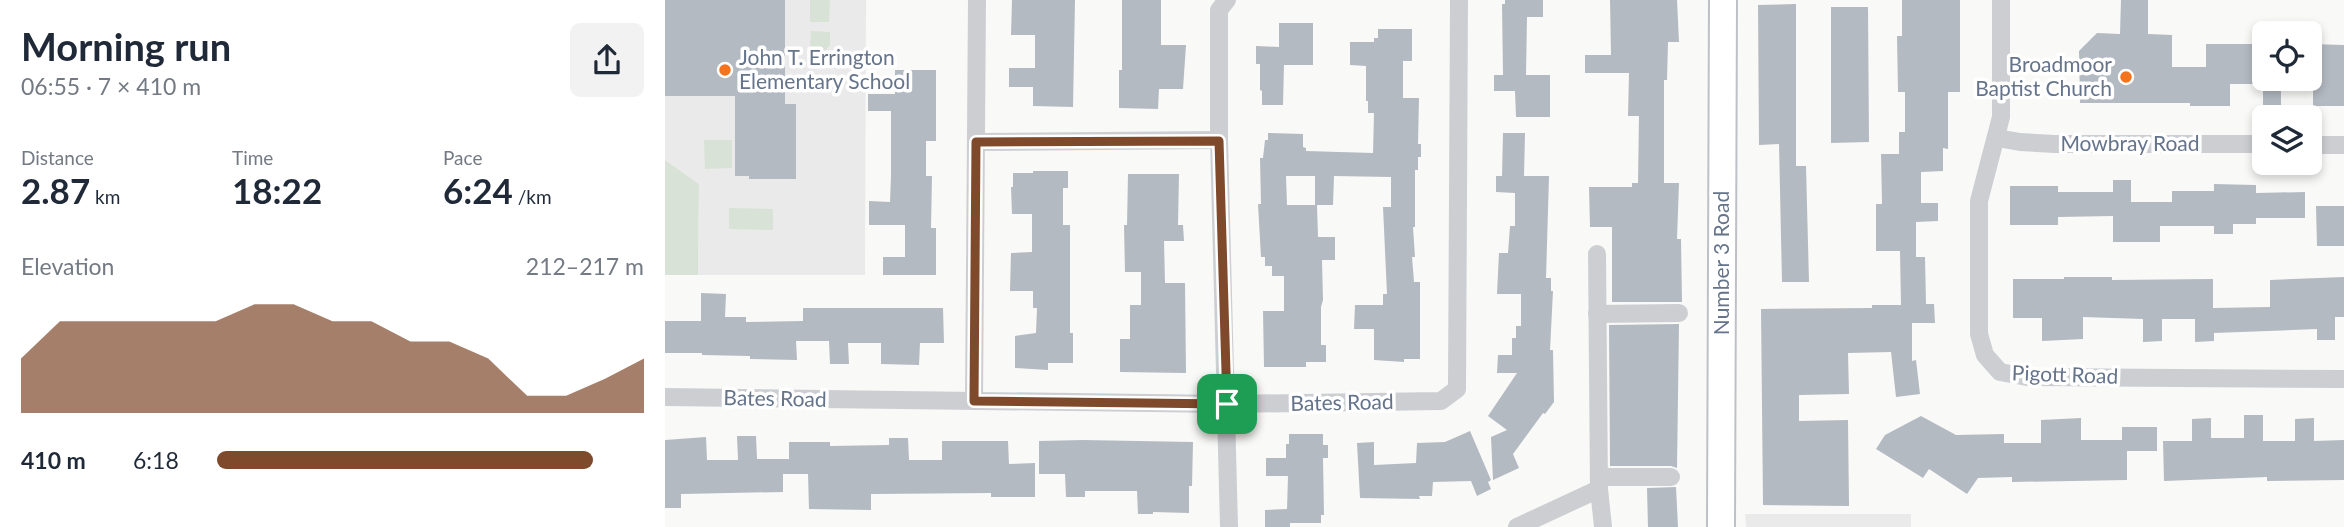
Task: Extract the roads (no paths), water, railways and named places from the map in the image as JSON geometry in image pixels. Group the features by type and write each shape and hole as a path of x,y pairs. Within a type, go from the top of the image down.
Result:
{"main road":[{"name":"Number 3 Road","path":"1721,527 1723,0"}],"street":[{"path":"974,401 977,0"},
{"path":"1227,0 1219,10 1219,141 1229,527"},
{"name":"Bates Road","path":"665,397 1227,404 1441,401 1457,389 1459,0"},
{"name":"Pigott Road","path":"2001,0 2000,117 1997,138 1979,201 1978,322 1985,355 2000,372 2028,377 2344,379"},
{"name":"Mowbray Road","path":"1997,138 2055,144 2252,145"},
{"path":"976,142 1219,141"},
{"path":"2322,145 2344,145"},
{"path":"1597,254 1599,483 1602,527"},
{"path":"1597,314 1679,313"},
{"path":"1517,527 1599,483 1671,477"}],"place":[{"name":"John T. Errington Elementary School","path":"725,70"},
{"name":"Broadmoor Baptist Church","path":"2126,77"}]}
